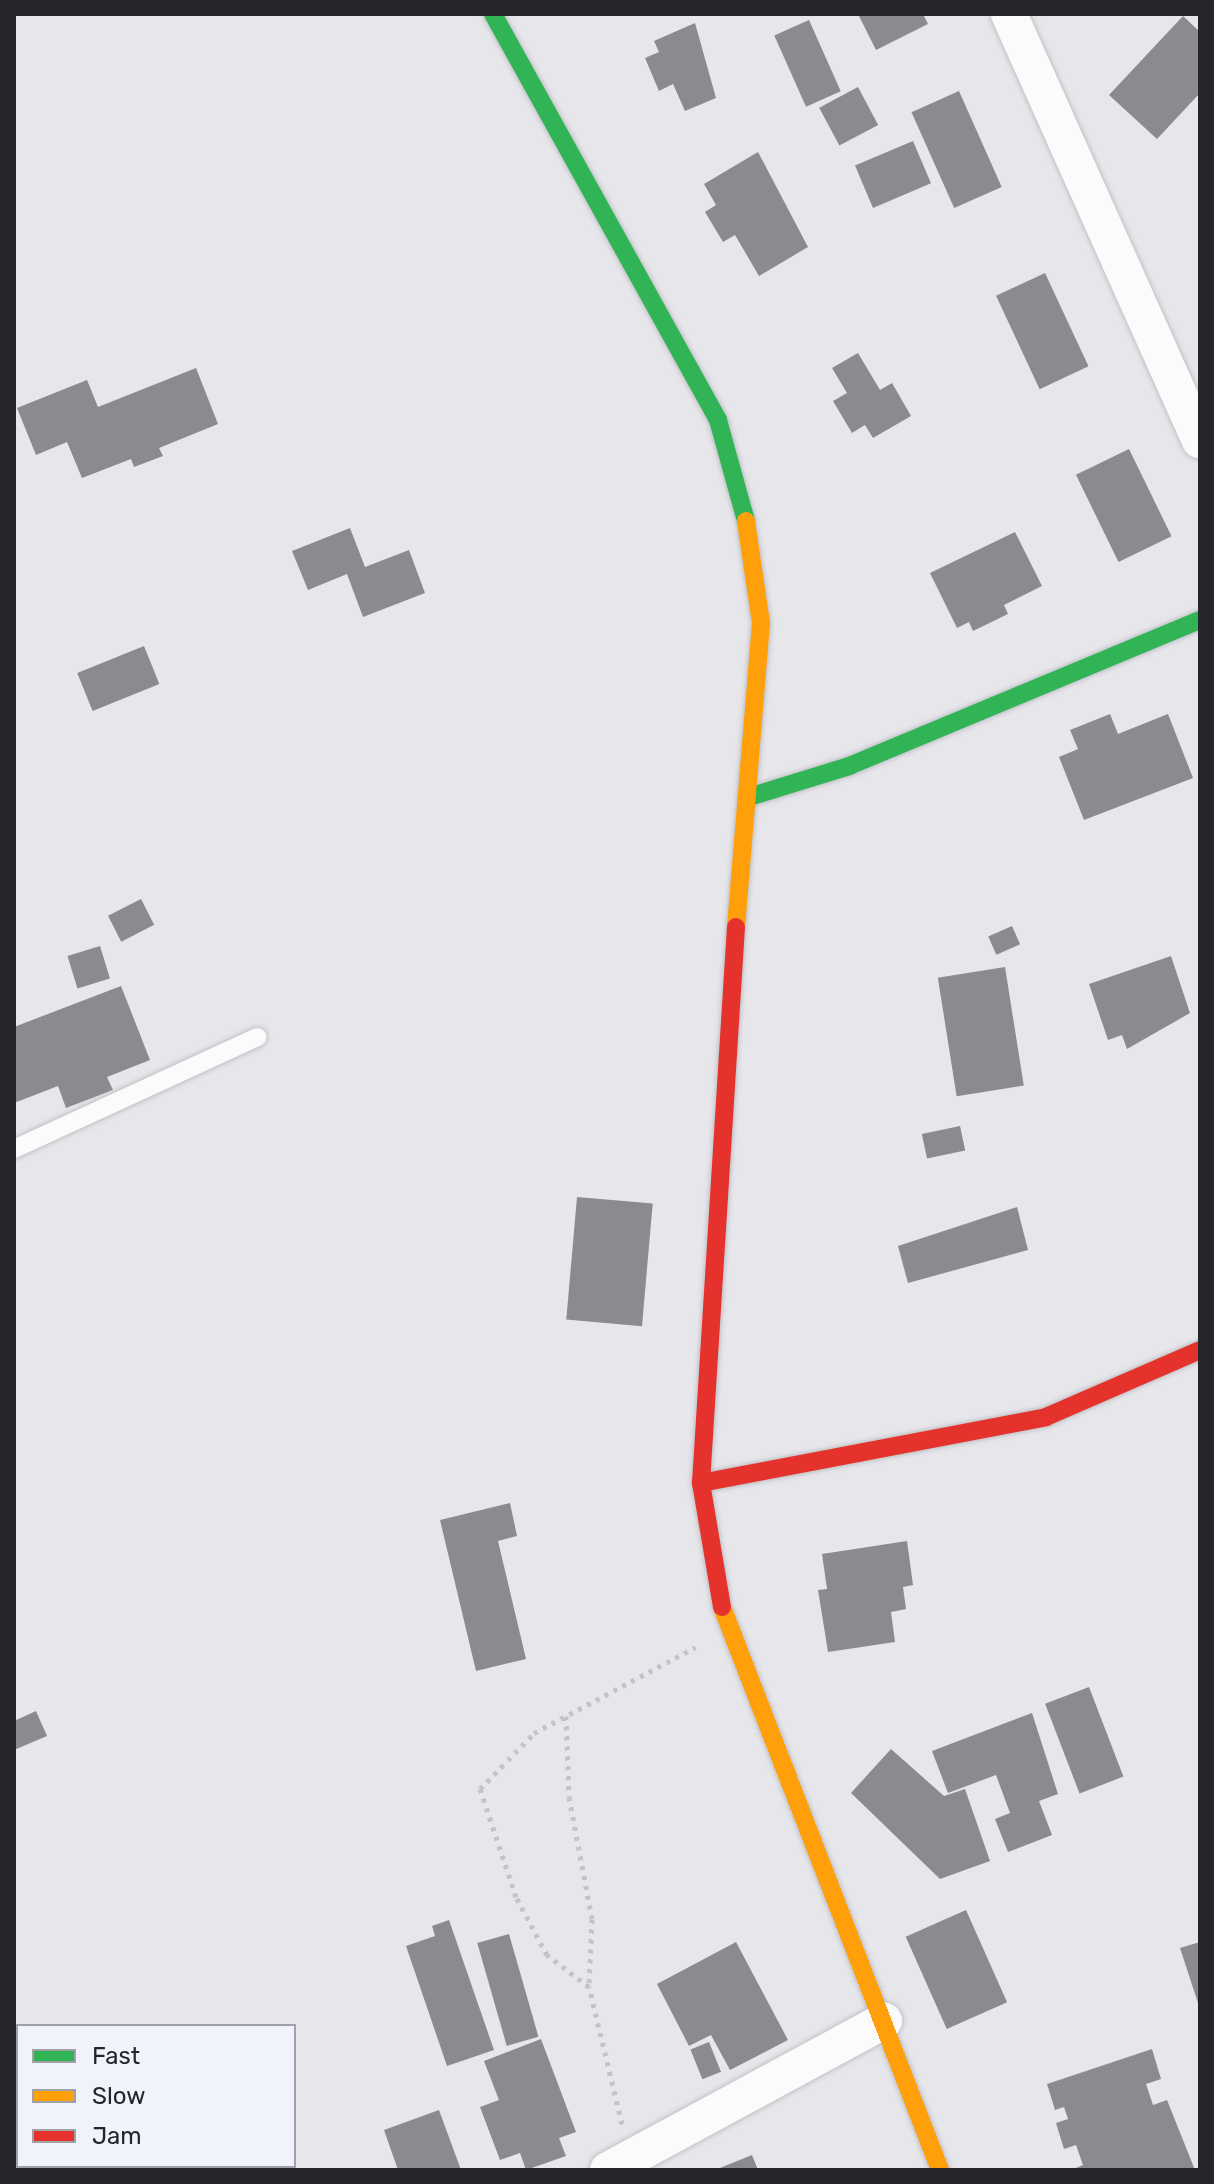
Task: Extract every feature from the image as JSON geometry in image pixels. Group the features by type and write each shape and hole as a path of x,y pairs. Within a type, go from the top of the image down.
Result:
{"street":[{"path":"493,14 664,317 718,420 741,484 761,623 714,1205 701,1483 718,1597 940,2170"},
{"path":"1009,14 1200,440"},
{"path":"749,797 849,766 1200,620"},
{"path":"701,1483 1046,1417 1200,1350"},
{"path":"619,2164 884,2021"}],"lane":[{"path":"14,1149 258,1037"}],"path":[{"path":"589,1987 547,1955 516,1897 480,1789 534,1733 705,1642 718,1597"},
{"path":"566,1716 569,1797 592,1919 589,1987 619,2164"}],"building":[{"path":"858,14 923,14 928,24 876,50"},
{"path":"1183,16 1200,32 1200,93 1157,139 1109,95"},
{"path":"809,20 841,91 806,107 774,35"},
{"path":"695,23 716,98 685,111 673,84 659,91 645,58 659,52 654,41"},
{"path":"858,87 878,125 839,146 819,108"},
{"path":"959,91 1002,187 954,208 911,112"},
{"path":"913,141 931,183 873,208 855,166"},
{"path":"758,152 808,247 759,276 735,235 723,242 705,212 716,205 704,184"},
{"path":"1045,273 1089,366 1040,389 996,296"},
{"path":"858,353 880,390 892,383 911,416 873,438 865,425 852,433 833,401 847,393 832,368"},
{"path":"196,368 218,424 159,448 163,456 134,467 131,459 82,478 67,442 36,455 17,408 87,380 98,407"},
{"path":"1129,449 1172,536 1118,562 1076,475"},
{"path":"350,528 365,567 409,550 425,593 363,617 347,574 308,590 292,551"},
{"path":"1015,532 1042,586 1004,605 1008,614 973,631 969,622 957,628 930,573"},
{"path":"144,646 159,684 93,711 77,673"},
{"path":"1110,714 1118,734 1168,714 1193,778 1084,820 1059,757 1078,749 1070,730"},
{"path":"141,899 154,925 121,942 108,916"},
{"path":"1012,926 1020,944 996,955 988,937"},
{"path":"100,946 110,979 77,988 67,956"},
{"path":"1171,956 1190,1013 1127,1049 1122,1035 1108,1040 1089,984"},
{"path":"1005,967 1024,1086 957,1096 938,978"},
{"path":"121,986 150,1060 107,1077 113,1090 66,1108 58,1086 14,1103 14,1027"},
{"path":"960,1126 965,1150 927,1159 922,1134"},
{"path":"577,1197 653,1204 642,1326 566,1320"},
{"path":"1017,1207 1028,1250 908,1283 898,1246"},
{"path":"510,1503 517,1536 498,1541 526,1659 476,1671 440,1520"},
{"path":"907,1541 913,1585 903,1587 906,1609 891,1612 895,1642 828,1652 818,1590 827,1589 822,1554"},
{"path":"1089,1687 1123,1777 1080,1793 1045,1704"},
{"path":"36,1711 47,1736 14,1750 14,1721"},
{"path":"1032,1713 1058,1794 1039,1801 1052,1835 1008,1852 995,1819 1010,1813 996,1775 948,1793 932,1751"},
{"path":"891,1749 944,1796 965,1789 990,1861 940,1879 851,1793"},
{"path":"966,1910 1007,2002 947,2029 906,1937"},
{"path":"449,1920 494,2050 447,2066 406,1946 435,1936 432,1926"},
{"path":"509,1934 538,2037 507,2046 477,1943"},
{"path":"736,1942 788,2040 730,2070 711,2035 689,2046 657,1984"},
{"path":"1200,1942 1200,2006 1199,2006 1180,1948"},
{"path":"541,2039 576,2132 559,2138 566,2156 526,2170 520,2153 500,2160 480,2107 499,2100 484,2061"},
{"path":"709,2042 721,2072 702,2079 690,2049"},
{"path":"1152,2049 1161,2079 1146,2084 1153,2105 1167,2100 1195,2170 1071,2170 1083,2165 1076,2145 1064,2149 1056,2123 1068,2119 1064,2107 1055,2110 1047,2084"},
{"path":"439,2110 461,2170 398,2170 384,2130"},
{"path":"752,2155 758,2170 715,2170"}],"traffic: fast":[{"path":"493,14 718,420 746,521"},
{"path":"749,797 849,766 1200,620"}],"traffic: slow":[{"path":"736,927 761,623 746,521"},
{"path":"722,1607 940,2170"}],"traffic: jam":[{"path":"722,1607 701,1483 736,927"},
{"path":"701,1483 1046,1417 1200,1350"}]}
